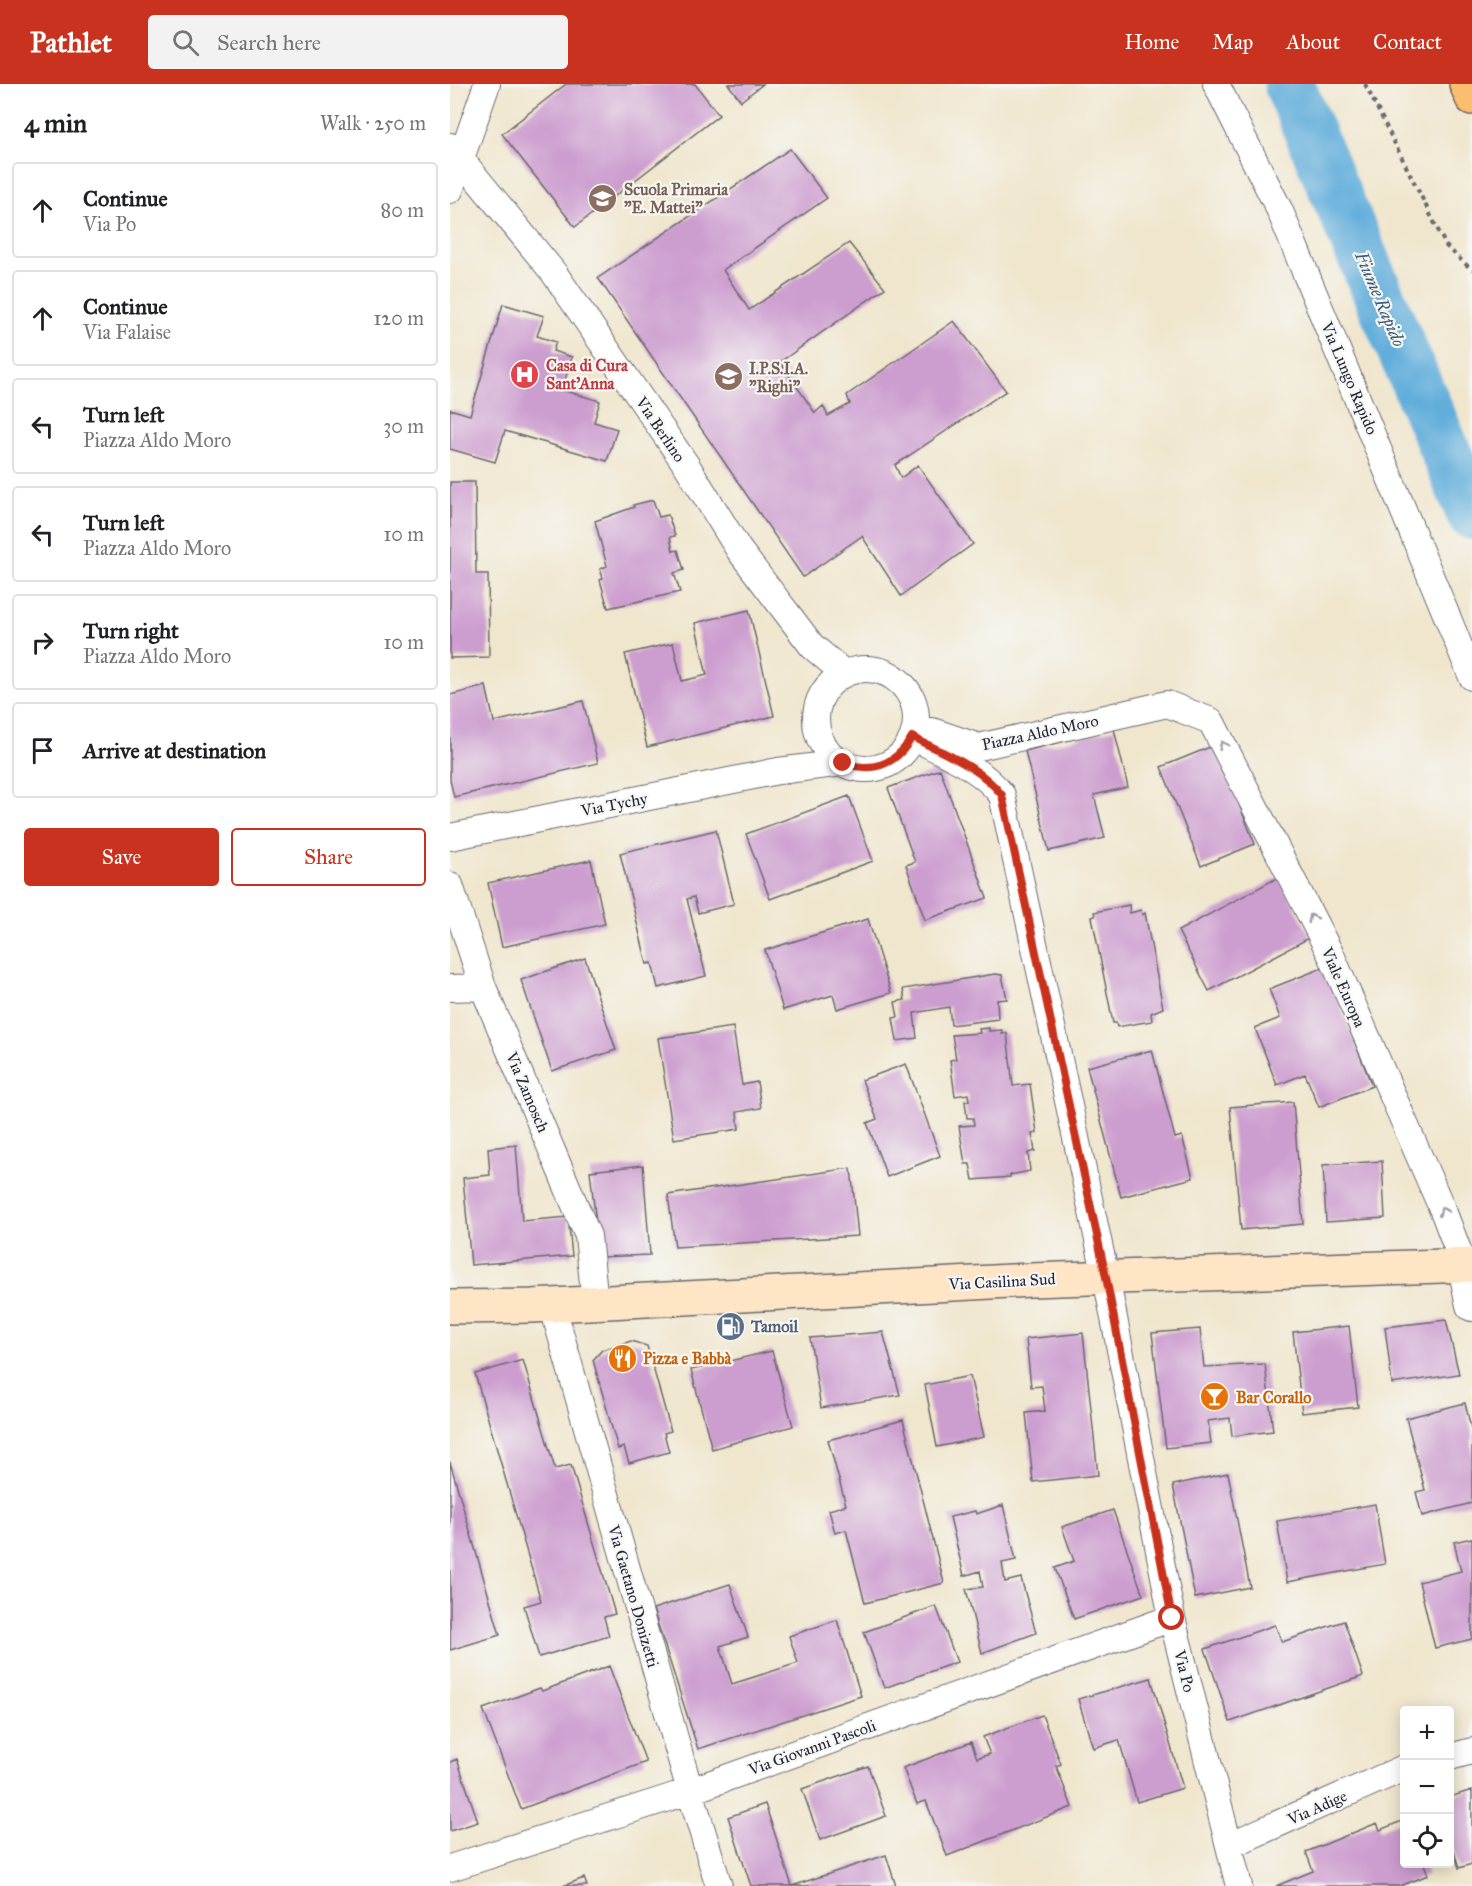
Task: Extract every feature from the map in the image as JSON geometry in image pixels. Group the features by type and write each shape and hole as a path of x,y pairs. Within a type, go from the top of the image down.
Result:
{"highway":[{"path":"1466,84 1472,98"}],"main road":[{"name":"Via Casilina Sud","path":"542,1305 1106,1277 1468,1265"},
{"path":"450,1306 542,1305"},
{"path":"450,1329 542,1305"}],"street":[{"path":"450,190 455,152 487,84"},
{"name":"Via Lungo Rapido","path":"1215,84 1280,211 1472,677"},
{"name":"Via Berlino","path":"455,152 554,273 687,466 739,550 836,680"},
{"path":"868,669 890,675 900,682 913,701 914,731 895,759 883,765 869,768 843,763 823,744 816,718 818,704 836,680 868,669"},
{"name":"Piazza Aldo Moro","path":"914,731 979,747 1167,704"},
{"name":"Viale Europa","path":"1167,704 1211,721 1332,957 1468,1265 1472,1305"},
{"name":"Piazza Aldo Moro","path":"914,731 976,769 991,781"},
{"name":"Via Tychy","path":"778,771 823,744"},
{"name":"Via Tychy","path":"450,837 778,771 843,763"},
{"name":"Via Po","path":"991,781 1002,795 1106,1277 1172,1618 1239,1886"},
{"name":"Via Zamosch","path":"450,885 483,987 588,1236 595,1302"},
{"path":"450,988 483,987"},
{"name":"Via Gaetano Donizetti","path":"542,1305 719,1886"},
{"name":"Via Giovanni Pascoli","path":"450,1868 690,1791 1172,1618"},
{"path":"1454,1756 1472,1751"},
{"name":"Via Adige","path":"1230,1845 1400,1770"}],"path":[{"path":"1365,84 1446,246 1472,270"}],"building":[{"path":"566,84 695,84 719,115 575,227 502,134"},
{"path":"728,84 763,84 741,101"},
{"name":"I.P.S.I.A. \"Righi\"","path":"790,149 827,198 723,270 749,310 849,243 885,288 780,362 815,413 823,406 828,416 850,404 847,395 954,321 1006,391 895,465 901,478 918,465 973,544 901,596 862,536 803,577 598,278"},
{"name":"Casa di Cura Sant'Anna","path":"503,304 544,316 537,336 556,342 553,351 572,357 562,390 600,401 594,422 617,429 607,461 505,431 495,462 450,449 450,409 470,415"},
{"path":"450,482 475,482 476,574 488,574 489,657 450,658"},
{"path":"653,500 659,517 668,515 675,536 670,537 673,551 678,550 684,570 674,573 680,592 608,608 600,580 603,578 600,569 607,566 595,521 634,507 633,505"},
{"path":"749,610 774,716 647,747 625,654 673,643 682,681 707,675 695,623"},
{"path":"486,686 494,722 583,701 598,763 454,797 450,780 450,695"},
{"path":"1114,729 1128,787 1094,795 1105,838 1049,851 1025,751"},
{"path":"1215,745 1255,844 1201,866 1161,767"},
{"path":"940,769 987,898 925,920 906,865 915,862 888,788"},
{"path":"849,796 873,861 770,899 746,834"},
{"path":"716,830 734,904 698,913 694,897 687,899 706,976 658,988 652,963 647,964 620,853"},
{"path":"591,860 605,924 502,947 488,883"},
{"path":"1279,877 1311,937 1209,991 1178,931"},
{"path":"1129,905 1130,913 1141,910 1142,915 1145,913 1163,1008 1151,1013 1152,1021 1117,1027 1116,1023 1113,1023 1092,917 1095,916 1094,912"},
{"path":"868,919 891,993 837,1009 833,995 783,1010 765,950"},
{"path":"585,958 616,1050 552,1071 521,980"},
{"path":"1325,967 1372,1086 1319,1107 1305,1074 1277,1085 1255,1028 1280,1018 1269,989"},
{"path":"995,974 1002,975 1007,999 997,1000 998,1019 951,1025 949,1007 914,1013 917,1038 897,1041 893,1018 898,1017 895,1002 905,1000 903,989"},
{"path":"733,1027 742,1085 757,1082 761,1108 737,1112 739,1129 674,1139 658,1038"},
{"path":"989,1028 989,1031 1002,1030 1002,1034 1007,1033 1013,1086 1030,1084 1037,1133 1032,1134 1035,1151 1028,1153 1030,1171 1010,1175 1010,1177 973,1180 970,1164 965,1164 959,1126 974,1125 973,1118 967,1118 965,1101 969,1101 968,1094 955,1096 950,1060 956,1059 952,1035 980,1033 979,1029"},
{"path":"1152,1050 1175,1138 1182,1136 1193,1178 1121,1197 1087,1067"},
{"path":"906,1064 940,1156 887,1177 867,1123 877,1119 862,1080"},
{"path":"1293,1102 1303,1224 1241,1230 1230,1107"},
{"path":"516,1145 522,1221 568,1217 572,1256 471,1265 463,1178 490,1175 488,1148"},
{"path":"1382,1161 1385,1218 1326,1222 1323,1165"},
{"path":"643,1165 650,1255 600,1257 590,1171"},
{"path":"851,1168 858,1236 675,1247 668,1195"},
{"path":"1446,1320 1459,1374 1392,1384 1385,1327"},
{"path":"1349,1326 1358,1407 1302,1413 1293,1332"},
{"name":"Bar Corallo","path":"1200,1329 1204,1367 1265,1364 1273,1431 1232,1436 1230,1418 1208,1421 1211,1443 1166,1448 1152,1333"},
{"path":"883,1332 900,1395 821,1408 810,1338"},
{"path":"1083,1333 1098,1475 1033,1482 1026,1413 1045,1411 1042,1386 1031,1387 1026,1339"},
{"path":"631,1341 647,1346 671,1431 664,1433 669,1452 629,1463 624,1447 618,1449 593,1360 602,1350"},
{"path":"772,1351 793,1426 712,1449 691,1370"},
{"path":"523,1360 555,1469 571,1465 615,1614 604,1617 609,1636 539,1657 524,1606 541,1601 475,1374"},
{"path":"970,1376 984,1437 937,1447 925,1385"},
{"path":"1465,1403 1472,1432 1472,1503 1422,1516 1416,1492 1425,1490 1406,1418"},
{"path":"903,1420 944,1583 865,1603 846,1530 835,1533 829,1510 846,1505 828,1440"},
{"path":"450,1462 500,1635 450,1650"},
{"path":"1228,1473 1250,1587 1195,1598 1173,1485"},
{"path":"1375,1504 1385,1564 1287,1582 1277,1521"},
{"path":"1003,1505 1016,1560 1002,1563 1005,1582 1021,1578 1036,1633 982,1653 966,1589 983,1587 980,1571 964,1576 950,1517 975,1511 976,1514"},
{"path":"1113,1510 1143,1595 1074,1619 1055,1568 1074,1561 1062,1527"},
{"path":"1472,1538 1472,1639 1435,1648 1419,1582 1461,1571 1454,1542"},
{"path":"730,1584 748,1637 720,1646 732,1684 798,1663 789,1636 837,1620 861,1696 698,1749 653,1609"},
{"path":"936,1606 957,1662 884,1688 864,1632"},
{"path":"1344,1621 1363,1676 1230,1722 1205,1649 1275,1625 1282,1642"},
{"path":"609,1666 646,1762 521,1809 483,1709 540,1688 542,1691"},
{"path":"1151,1678 1183,1788 1137,1802 1119,1740 1093,1748 1078,1699"},
{"path":"1042,1715 1061,1764 1056,1766 1072,1807 947,1856 926,1801 917,1804 903,1768 971,1742 977,1758 990,1754 983,1737"},
{"path":"457,1759 478,1822 450,1831 450,1762"},
{"path":"868,1766 886,1816 820,1840 802,1789"},
{"path":"1472,1790 1472,1864 1459,1868 1454,1851 1454,1796"},
{"path":"765,1804 792,1886 751,1886 728,1817"},
{"path":"1400,1822 1400,1868 1425,1868 1428,1875 1400,1886 1276,1886 1313,1871 1306,1852 1377,1823 1380,1830"},
{"path":"886,1855 896,1886 792,1886"},
{"path":"584,1878 587,1886 563,1886"}],"waterway":[{"name":"Fiume Rapido","path":"1289,84 1472,514"}],"place":[{"name":"Scuola Primaria \"E. Mattei\"","path":"603,198"},
{"name":"Casa di Cura Sant'Anna","path":"525,374"},
{"name":"I.P.S.I.A. \"Righi\"","path":"728,377"},
{"name":"Tamoil","path":"730,1326"},
{"name":"Pizza e Babbà","path":"622,1358"},
{"name":"Bar Corallo","path":"1215,1397"}],"route":[{"path":"843,763 869,768 883,765 895,759 912,737 976,769 991,781 1002,795 1106,1277 1172,1618"}]}
